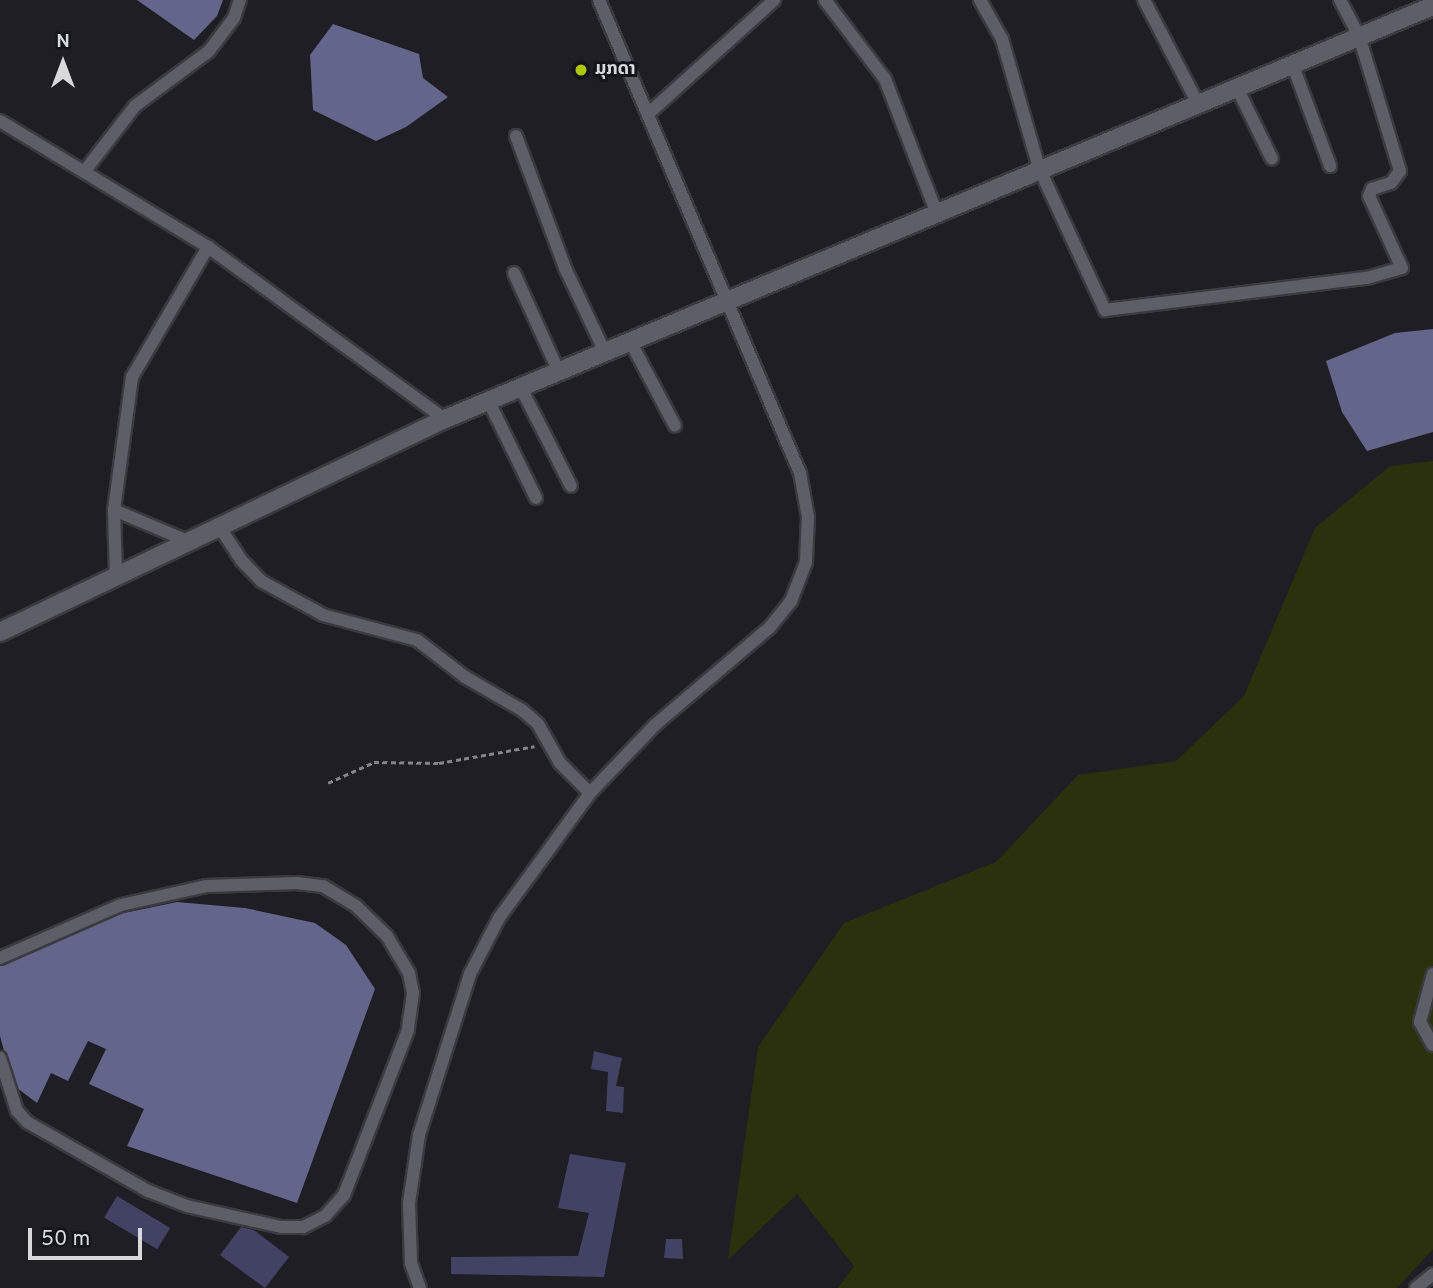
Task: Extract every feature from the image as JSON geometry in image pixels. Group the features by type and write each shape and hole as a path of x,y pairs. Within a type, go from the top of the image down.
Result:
{"street":[{"path":"84,172 135,106 209,51 234,18 240,0"},
{"path":"421,1288 411,1263 409,1203 419,1135 470,974 499,918 590,793 654,725 770,627 791,601 806,562 808,517 800,472 599,0"},
{"path":"648,114 774,0"},
{"path":"825,0 885,79 936,211"},
{"path":"980,0 1002,38 1039,168 1105,310 1367,278 1402,268 1369,196 1372,189 1391,183 1400,171 1359,36 1340,0"},
{"path":"1144,0 1197,102"},
{"path":"0,632 445,419 520,386 1433,6"},
{"path":"1292,63 1330,166"},
{"path":"1236,86 1272,159"},
{"path":"0,121 208,247 445,419"},
{"path":"516,136 565,268 604,350"},
{"path":"116,577 114,510 132,377 208,247"},
{"path":"514,274 558,370"},
{"path":"629,339 675,426"},
{"path":"520,386 571,486"},
{"path":"488,400 536,498"},
{"path":"114,510 190,542"},
{"path":"221,528 241,560 261,581 323,615 417,640 465,677 522,710 538,724 560,763 590,793"},
{"path":"0,958 121,905 206,886 298,883 323,886 356,905 387,936 409,973 412,993 408,1030 344,1195 326,1216 303,1227 281,1227 187,1206 148,1191 27,1122 17,1111 0,1058"},
{"path":"1433,974 1420,1022 1433,1045"},
{"path":"1416,1288 1433,1274"}],"path":[{"path":"328,783 374,762 439,764 534,746 542,754"}],"green space":[{"path":"1433,461 1433,1249 1397,1288 838,1288 854,1266 797,1194 728,1260 758,1047 844,923 996,862 1078,775 1176,761 1244,696 1315,528 1390,466"}],"water":[{"path":"137,0 223,0 217,16 194,40"},
{"path":"333,24 419,54 423,78 448,97 406,127 376,141 313,110 310,55"},
{"path":"1433,329 1433,432 1367,451 1342,412 1326,361 1395,333"},
{"path":"177,902 245,908 315,923 346,945 375,989 297,1203 127,1146 144,1109 89,1084 106,1049 88,1041 68,1081 51,1073 37,1103 13,1085 0,1036 0,966 100,918"}],"building":[{"path":"594,1051 622,1058 616,1086 624,1087 623,1113 606,1111 608,1072 591,1069"},
{"path":"570,1154 626,1163 604,1277 451,1274 451,1257 578,1256 589,1213 558,1208"},
{"path":"117,1196 170,1228 157,1249 104,1217"},
{"path":"241,1227 254,1230 289,1257 265,1288 220,1255"},
{"path":"666,1239 682,1239 683,1259 664,1258"}],"place":[{"name":"ມຸກດາ","path":"581,70"}]}
